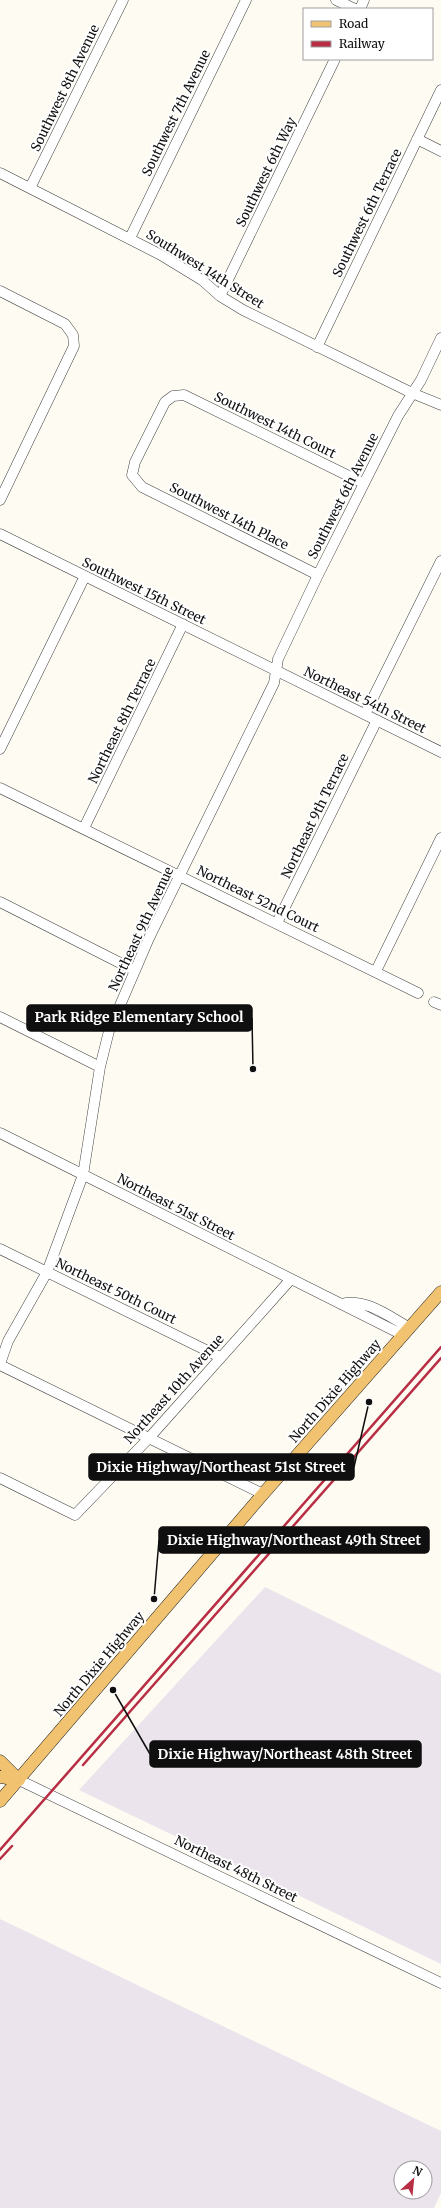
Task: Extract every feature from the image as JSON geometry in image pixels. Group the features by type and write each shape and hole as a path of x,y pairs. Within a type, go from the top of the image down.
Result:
{"main road":[{"name":"North Dixie Highway","path":"0,1801 263,1494 441,1292"},
{"name":"Northeast 48th Street","path":"0,1761 19,1780"},
{"name":"Northeast 48th Street","path":"0,1777 19,1780"}],"street":[{"name":"Southwest 8th Avenue","path":"30,188 123,0"},
{"name":"Southwest 7th Avenue","path":"130,238 246,0"},
{"path":"336,0 353,8"},
{"name":"Southwest 6th Way","path":"220,296 335,60"},
{"name":"Southwest 6th Terrace","path":"317,346 441,90"},
{"path":"417,139 441,151"},
{"name":"Southwest 14th Street","path":"0,173 130,238 202,280 220,296 243,310 412,393 441,404"},
{"path":"0,291 65,324 73,335 74,346 0,500"},
{"name":"Southwest 6th Avenue","path":"277,670 278,659 363,483 420,380 441,338"},
{"name":"Southwest 14th Court","path":"132,476 135,462 165,402 173,396 184,396 363,483"},
{"name":"Southwest 14th Place","path":"132,476 142,487 318,575"},
{"name":"Southwest 15th Street","path":"0,534 277,670"},
{"path":"365,714 441,561"},
{"path":"0,750 86,576"},
{"name":"Northeast 8th Terrace","path":"84,828 183,624"},
{"name":"Northeast 54th Street","path":"277,670 441,752"},
{"name":"Northeast 9th Avenue","path":"0,1365 8,1341 48,1272 83,1175 100,1067 109,1031 134,970 274,683 277,670"},
{"name":"Northeast 9th Terrace","path":"277,923 377,720"},
{"name":"Northeast 52nd Court","path":"0,788 376,971 418,993"},
{"path":"376,971 441,838"},
{"path":"0,902 134,970"},
{"path":"0,1017 100,1067"},
{"name":"Northeast 51st Street","path":"0,1134 341,1304 353,1301 369,1305 407,1331"},
{"name":"Northeast 50th Court","path":"0,1249 220,1357"},
{"name":"Northeast 10th Avenue","path":"0,1478 75,1514 149,1438 291,1279"},
{"path":"0,1365 263,1494"},
{"name":"Northeast 48th Street","path":"19,1780 441,1983"}],"shaded area":[{"path":"265,1587 441,1674 441,1964 79,1790"},
{"path":"0,1919 441,2131 441,2193 434,2208 0,2208"}],"railway":[{"path":"0,1850 441,1347"},
{"path":"83,1765 441,1358"},
{"path":"0,1859 12,1846"}],"place":[{"name":"Park Ridge Elementary School","path":"253,1069"},
{"name":"Dixie Highway/Northeast 51st Street","path":"369,1402"},
{"name":"Dixie Highway/Northeast 49th Street","path":"154,1599"},
{"name":"Dixie Highway/Northeast 48th Street","path":"113,1690"}]}
